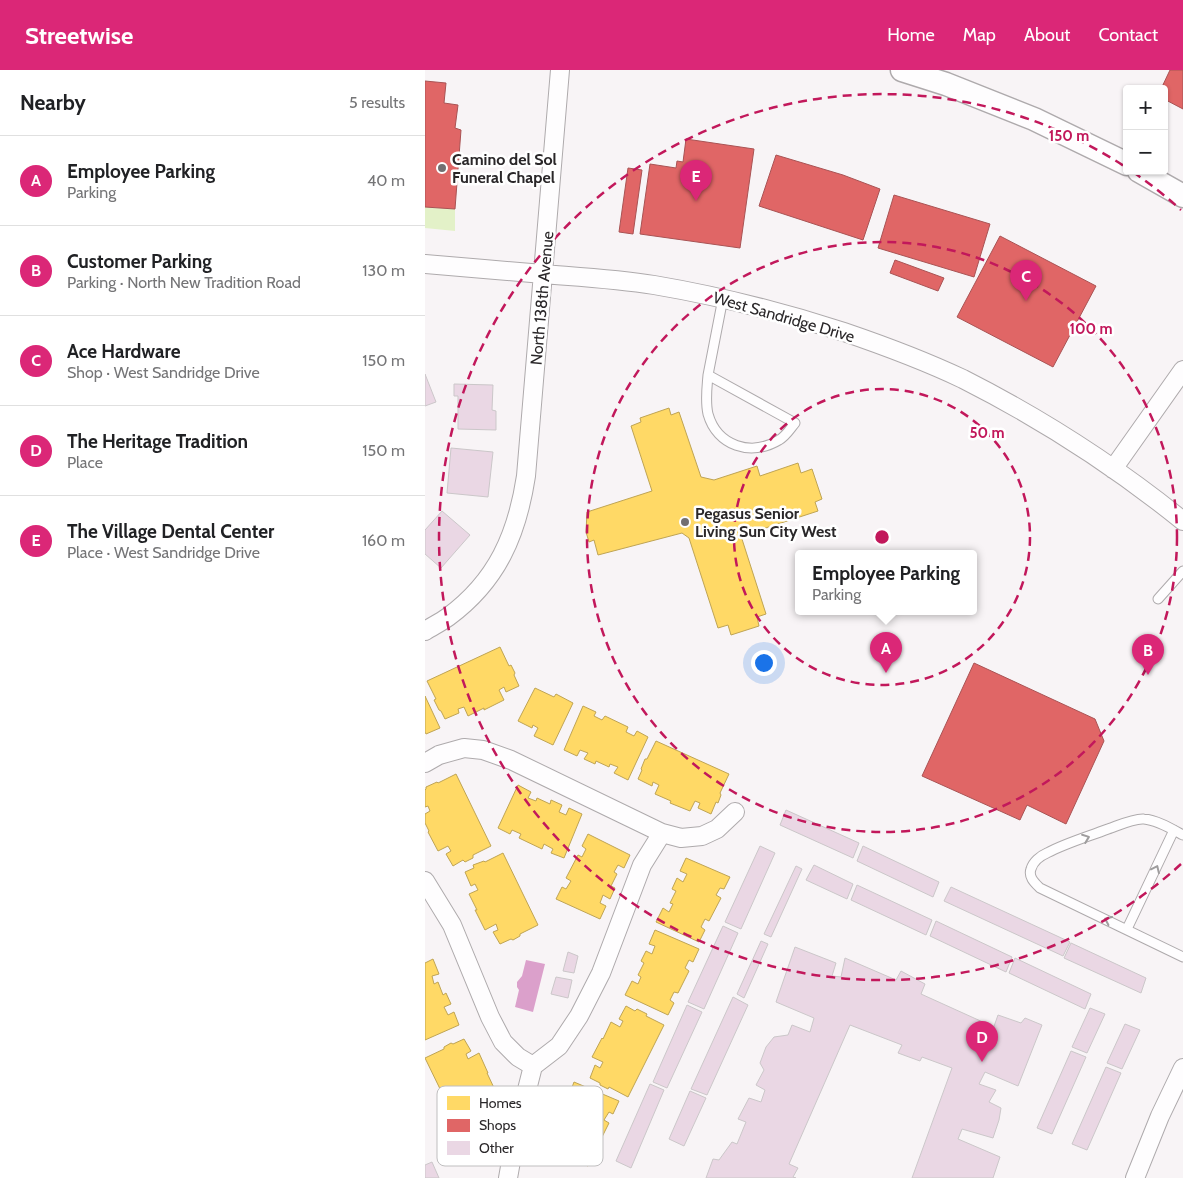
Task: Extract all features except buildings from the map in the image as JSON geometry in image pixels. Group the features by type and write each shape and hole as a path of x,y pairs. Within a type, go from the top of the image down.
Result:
{"street":[{"name":"North 138th Avenue","path":"425,631 457,610 492,574 510,540 523,500 561,70"},
{"path":"902,70 946,84 1034,119 1123,162"},
{"path":"1146,175 1183,196"},
{"name":"West Sandridge Drive","path":"425,264 599,278 653,285 723,298 827,326 920,360 1000,399 1061,434 1113,469 1183,521"},
{"path":"1113,469 1183,370"},
{"path":"425,763 439,755 464,748 483,750 511,760 662,833 681,838 702,836 717,829 735,812"},
{"path":"528,1086 533,1066 559,1046 579,1016 601,973 642,865 662,833"},
{"path":"425,881 452,925 503,1042 518,1057 533,1066"},
{"path":"1135,1178 1160,1116 1183,1068"}],"lane":[{"path":"708,375 795,423 783,437 761,447 743,448 734,444 717,431 708,415 706,395 708,375 723,298"},
{"path":"1159,599 1183,571"},
{"path":"1127,929 1179,832 1144,818 1133,820 1093,834 1047,853 1036,860 1030,875 1040,888 1183,957"}],"green space":[{"path":"425,207 455,209 455,231 425,228"}],"shaded area":[{"path":"526,960 545,964 533,1012 515,1007 519,990 517,982 522,976"}],"place":[{"name":"Camino del Sol Funeral Chapel","path":"442,168"},
{"name":"The Village Dental Center","path":"696,201"},
{"name":"Ace Hardware","path":"1026,301"},
{"name":"Pegasus Senior Living Sun City West","path":"685,522"},
{"name":"Employee Parking","path":"886,673"},
{"name":"Customer Parking","path":"1148,675"},
{"name":"The Heritage Tradition","path":"982,1062"}]}
